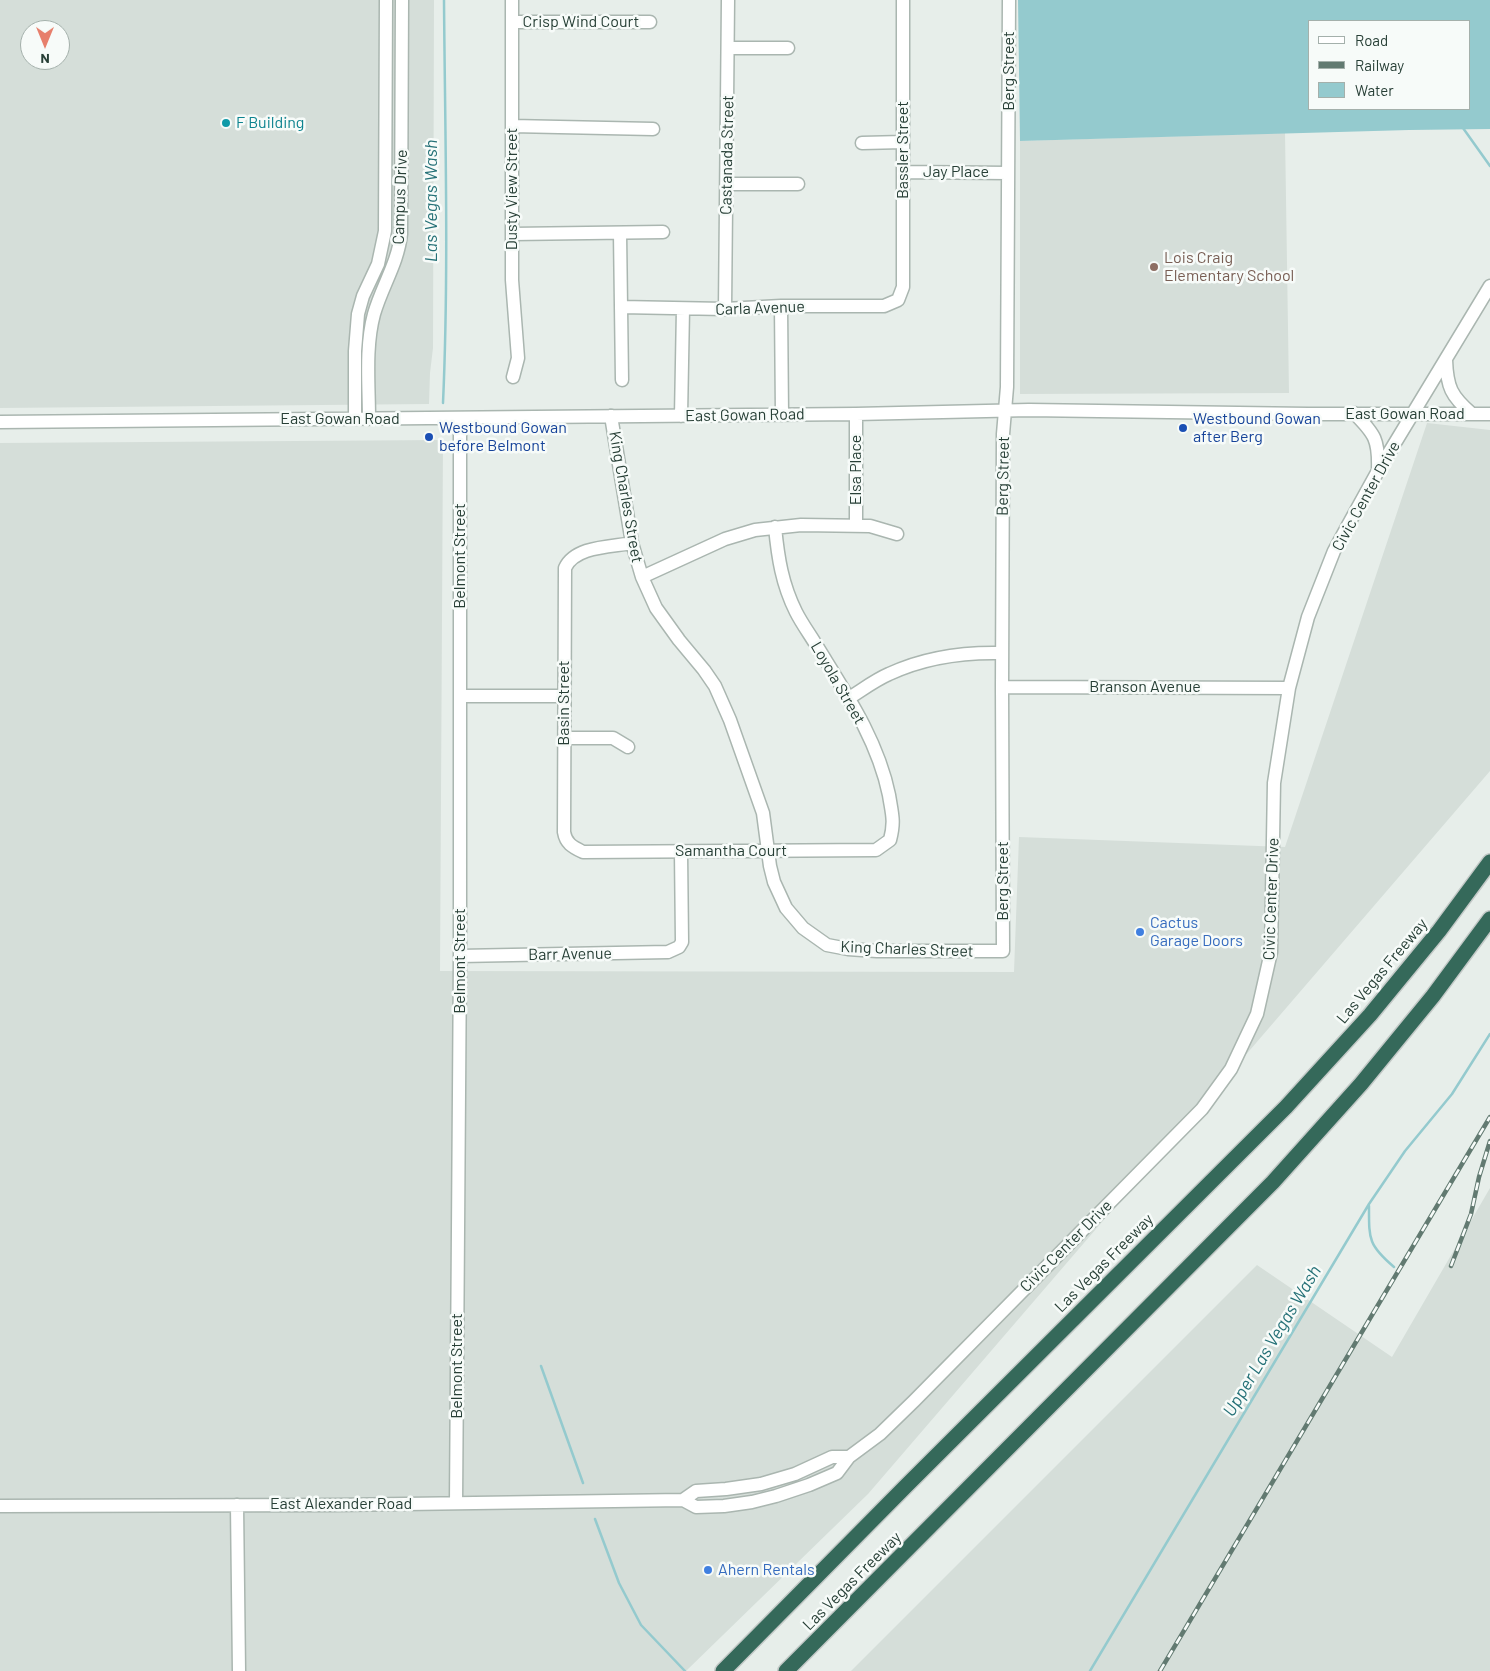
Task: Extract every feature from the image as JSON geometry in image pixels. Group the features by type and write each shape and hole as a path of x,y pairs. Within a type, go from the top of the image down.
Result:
{"highway":[{"name":"Las Vegas Freeway","path":"723,1671 1286,1107 1370,1015 1439,931 1490,862"},
{"name":"Las Vegas Freeway","path":"786,1671 1273,1182 1361,1084 1433,996 1490,919"}],"street":[{"name":"Campus Drive","path":"355,419 355,351 358,314 378,264 385,231 386,0"},
{"name":"Campus Drive","path":"369,418 371,326 378,303 394,265 401,234 402,0"},
{"name":"Dusty View Street","path":"512,0 512,280 518,358 513,377"},
{"name":"Castanada Street","path":"725,310 728,0"},
{"name":"Bassler Street","path":"898,300 903,287 903,0"},
{"name":"Berg Street","path":"1004,951 1003,434 1008,387 1009,0"},
{"name":"Crisp Wind Court","path":"512,22 650,22"},
{"path":"728,48 788,48"},
{"path":"386,81 402,81"},
{"path":"512,126 653,129"},
{"path":"862,143 903,142"},
{"name":"Jay Place","path":"903,172 1008,173"},
{"path":"727,184 798,184"},
{"path":"512,234 663,232"},
{"path":"620,233 622,380"},
{"name":"Civic Center Drive","path":"849,1457 880,1434 914,1401 1202,1109 1231,1069 1257,1014 1271,952 1274,783 1289,688 1308,617 1334,551 1378,471 1490,286"},
{"name":"Carla Avenue","path":"621,307 725,310 781,306 884,306 898,300"},
{"path":"781,306 782,415"},
{"path":"681,416 683,309"},
{"path":"1446,360 1448,382 1452,394 1472,414"},
{"name":"East Gowan Road","path":"0,422 782,415 1005,410 1490,414"},
{"name":"Elsa Place","path":"856,414 856,526"},
{"path":"1354,414 1374,436 1378,445 1378,471"},
{"name":"King Charles Street","path":"611,416 632,543 642,577 656,608 704,670 730,720 763,814 770,866 774,882 786,908 803,928 827,945 877,951 1004,951"},
{"name":"Belmont Street","path":"456,1503 461,696 460,418"},
{"path":"642,577 725,538 755,530 801,525 870,526 897,534"},
{"name":"Loyola Street","path":"776,527 778,558 784,584 796,612 849,698 872,741 884,771 894,824 890,840"},
{"name":"Basin Street","path":"570,846 565,839 564,832 565,568 569,560 582,552 632,543"},
{"path":"849,698 888,674 930,659 946,655 977,652 1002,653"},
{"name":"Branson Avenue","path":"1002,687 1289,688"},
{"path":"461,696 564,696"},
{"path":"564,738 613,738 628,747"},
{"name":"Samantha Court","path":"570,846 583,852 876,850 890,840"},
{"name":"Barr Avenue","path":"460,956 668,952 680,947 682,942 681,852"},
{"name":"East Alexander Road","path":"0,1506 683,1500 696,1490 726,1489 761,1484 795,1474 832,1457 849,1457"},
{"path":"237,1505 239,1671"}],"shaded area":[{"path":"0,0 434,0 433,348 429,404 0,408"},
{"name":"Lois Craig Elementary School","path":"1285,133 1289,393 1020,394 1020,141"},
{"path":"1427,423 1490,430 1490,771 868,1494 686,1671 0,1671 0,443 443,440 440,971 1014,972 1019,837 1285,847"},
{"path":"1490,1188 1490,1671 851,1671 1257,1265 1392,1357"}],"water":[{"path":"1018,0 1490,0 1490,129 1020,141"}],"waterway":[{"name":"Las Vegas Wash","path":"443,403 446,252 444,0"},
{"name":"Las Vegas Wash","path":"1463,128 1490,166"},
{"name":"Upper Las Vegas Wash","path":"1090,1671 1369,1204 1405,1151 1452,1094 1490,1034"},
{"path":"1369,1206 1369,1226 1372,1241 1379,1253 1394,1267"},
{"name":"Las Vegas Wash","path":"541,1366 583,1483"},
{"name":"Las Vegas Wash","path":"595,1519 619,1583 641,1625 685,1671"}],"railway":[{"path":"1160,1671 1490,1117"},
{"path":"1451,1266 1471,1214 1479,1177 1490,1141"}],"place":[{"name":"F Building","path":"226,123"},
{"name":"Lois Craig Elementary School","path":"1154,267"},
{"name":"Westbound Gowan after Berg","path":"1183,428"},
{"name":"Westbound Gowan before Belmont","path":"429,437"},
{"name":"Cactus Garage Doors","path":"1140,932"},
{"name":"Ahern Rentals","path":"708,1570"}]}
